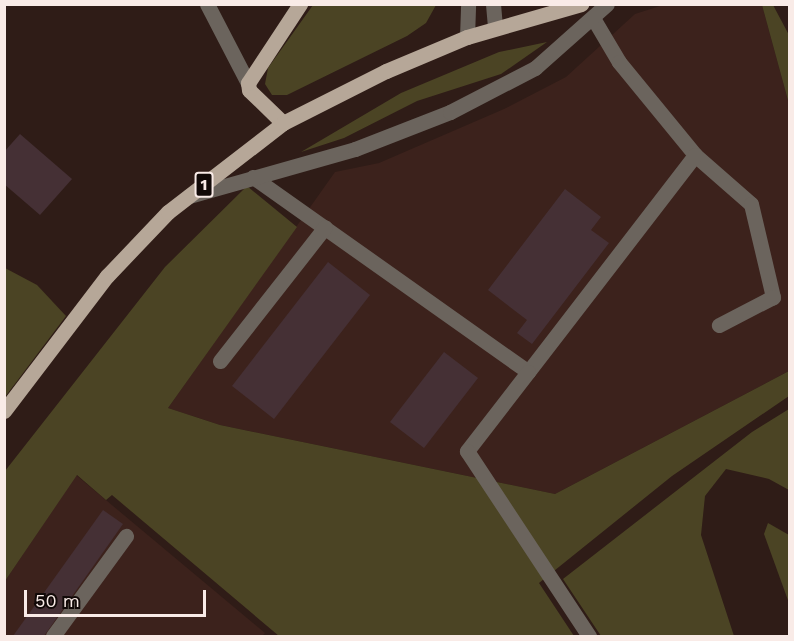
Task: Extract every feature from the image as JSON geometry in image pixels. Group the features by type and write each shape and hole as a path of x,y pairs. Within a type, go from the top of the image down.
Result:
{"main road":[{"path":"284,123 249,90 248,83 300,4"},
{"name":"1","path":"4,411 107,276 189,196 284,123 386,71 466,37 581,4"}],"street":[{"path":"207,4 248,83"},
{"path":"466,37 468,4"},
{"path":"493,4 495,27"},
{"path":"189,196 355,149 450,112 535,68 607,4"},
{"path":"593,18 619,62 695,155 752,204 773,297 719,325"},
{"path":"590,636 467,451 695,155"},
{"path":"253,177 528,372"},
{"path":"220,361 325,227"},
{"path":"52,636 126,536"}],"shaded area":[{"path":"313,5 436,5 426,23 407,36 287,95 272,95 265,84 268,68"},
{"path":"663,5 762,5 789,104 789,371 555,494 220,425 168,408 335,172 379,163 504,109 566,77 635,14"},
{"path":"762,5 773,5 789,35 789,104"},
{"path":"547,42 501,74 417,101 344,138 301,152 401,93 499,52"},
{"path":"247,186 297,227 168,408 220,425 555,494 789,371 789,396 672,476 539,583 574,636 279,636 112,495 106,500 77,475 5,581 5,471 165,267"},
{"path":"5,268 37,285 66,316 5,397"},
{"path":"789,409 789,490 769,479 726,469 705,496 701,535 734,636 601,636 563,579 752,432"},
{"path":"76,475 265,633 262,636 5,636 5,581"},
{"path":"768,523 789,535 789,603 764,534"}],"building":[{"path":"20,134 72,179 40,215 4,184 4,152"},
{"path":"565,189 601,217 591,230 609,243 532,344 517,333 527,320 488,290"},
{"path":"328,262 370,295 274,419 232,386"},
{"path":"444,352 478,378 424,448 390,422"},
{"path":"103,510 123,524 44,636 13,636"}]}
